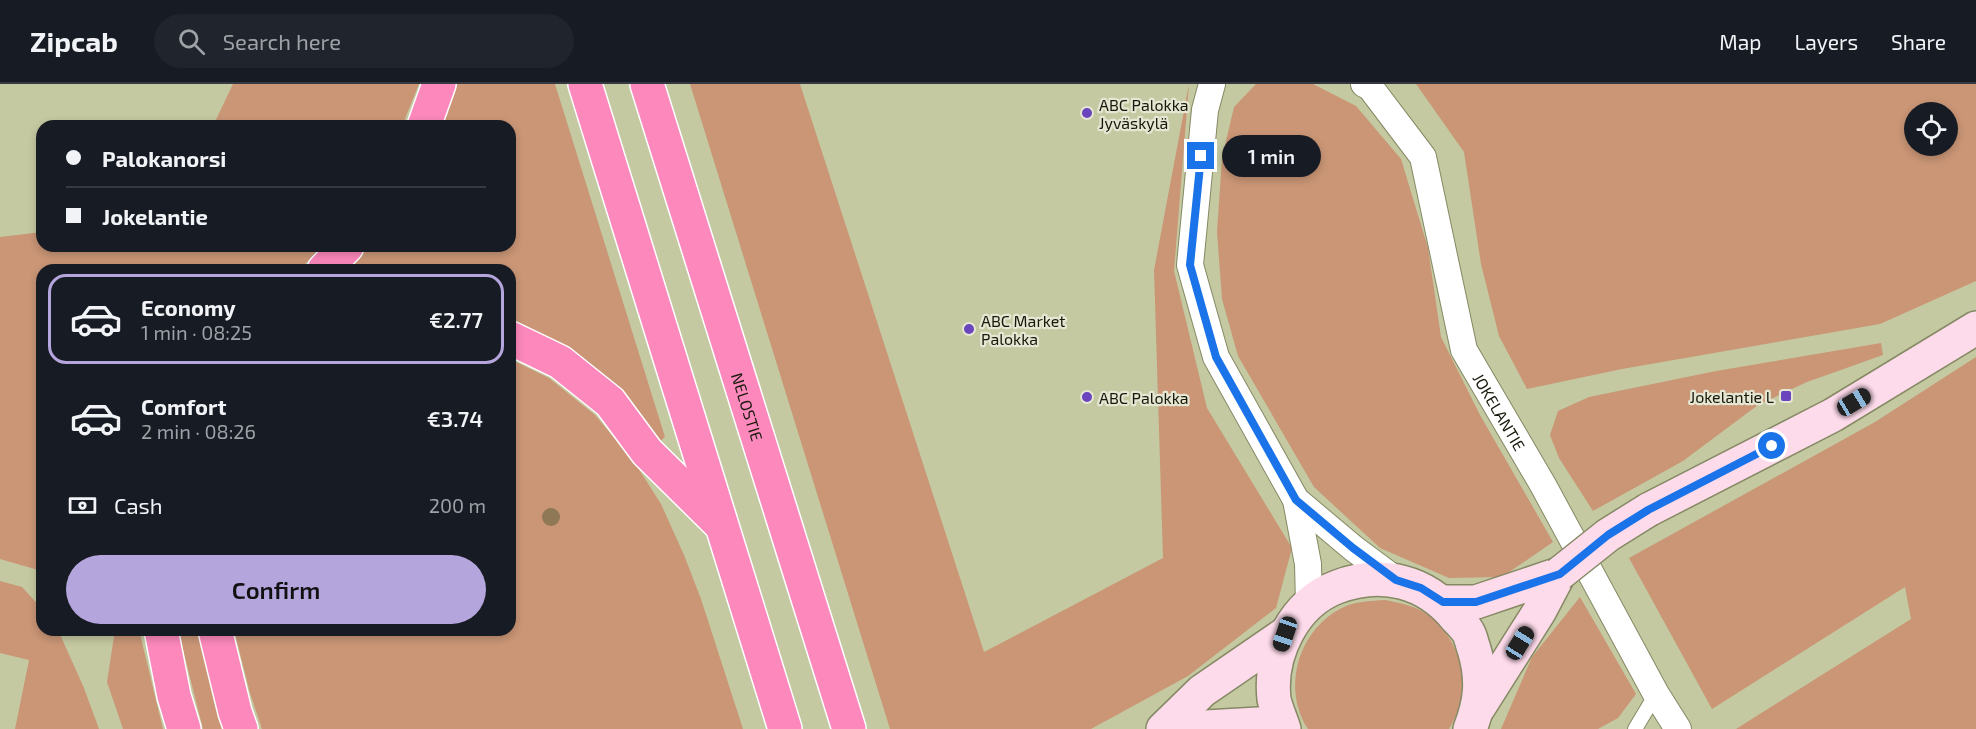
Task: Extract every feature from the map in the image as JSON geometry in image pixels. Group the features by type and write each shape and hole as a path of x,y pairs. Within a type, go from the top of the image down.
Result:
{"highway":[{"path":"426,120 439,84"},
{"path":"585,84 785,729"},
{"name":"NELOSTIE","path":"647,84 849,729"},
{"path":"330,264 341,252"},
{"path":"516,341 560,362 610,402 647,452 722,527"},
{"path":"162,636 174,696 184,729"},
{"path":"216,636 241,729"}],"main road":[{"path":"1443,602 1476,602 1560,574 1608,535 1648,510 1833,414 1976,328"},
{"path":"1474,719 1560,574"},
{"path":"1163,729 1202,691 1285,634 1309,604 1335,587 1365,579 1396,580 1421,588 1443,602 1468,632 1480,670 1474,719"},
{"path":"1284,729 1274,700 1274,666 1285,634"},
{"path":"1171,729 1258,724 1275,729"}],"street":[{"path":"1212,84 1205,110 1190,265 1216,357 1296,500 1308,564 1309,604"},
{"name":"JOKELANTIE","path":"1364,84 1370,87 1423,157 1464,350 1543,485 1656,694 1678,729"},
{"path":"1296,500 1353,548 1396,580"}],"lane":[{"path":"1635,729 1656,694"}],"shaded area":[{"path":"233,84 419,84 404,120 216,120"},
{"path":"455,84 555,84 665,437 660,441 626,395 571,351 516,324 516,264 353,264 364,252 516,252 516,120 442,120"},
{"path":"690,84 800,84 984,652 1163,558 1154,270 1189,84 1174,271 1207,408 1292,548 1276,608 1188,676 1091,729 890,729"},
{"path":"1256,84 1313,84 1356,106 1401,159 1428,248 1441,337 1480,415 1553,542 1502,577 1449,578 1380,548 1314,487 1238,356 1222,299 1217,232 1222,158 1234,107"},
{"path":"1416,84 1976,84 1976,281 1880,324 1622,369 1527,389 1499,336 1481,264 1464,152"},
{"path":"36,233 36,252 317,252 305,264 36,264 36,569 0,559 0,237"},
{"path":"1881,343 1883,355 1807,382 1758,405 1683,461 1593,511 1559,458 1550,435 1558,411 1589,397 1716,371"},
{"path":"1976,357 1976,729 1736,729 1911,619 1905,587 1712,709 1629,558 1875,422"},
{"path":"516,362 549,378 595,415 633,460 661,504 701,599 743,729 262,729 236,636 516,636"},
{"path":"0,581 22,587 36,602 36,636 61,636 99,729 15,729 29,660 0,653"},
{"path":"1580,597 1636,694 1618,718 1598,729 1501,729 1532,657"},
{"path":"1385,600 1411,606 1425,613 1438,624 1456,651 1461,666 1461,698 1457,714 1449,729 1308,729 1300,713 1296,695 1299,660 1306,644 1328,617 1344,607 1359,602"},
{"path":"114,636 140,636 163,729 123,729 107,682"},
{"path":"180,636 199,636 215,702 225,729 203,729"}],"place":[{"name":"ABC Palokka Jyväskylä","path":"1087,113"},
{"name":"ABC Market Palokka","path":"969,329"},
{"name":"Jokelantie L","path":"1786,396"},
{"name":"ABC Palokka","path":"1087,397"}],"route":[{"path":"1201,156 1190,265 1216,357 1296,500 1353,548 1396,580 1421,588 1443,602 1476,602 1560,574 1608,535 1648,510 1772,446"}]}
